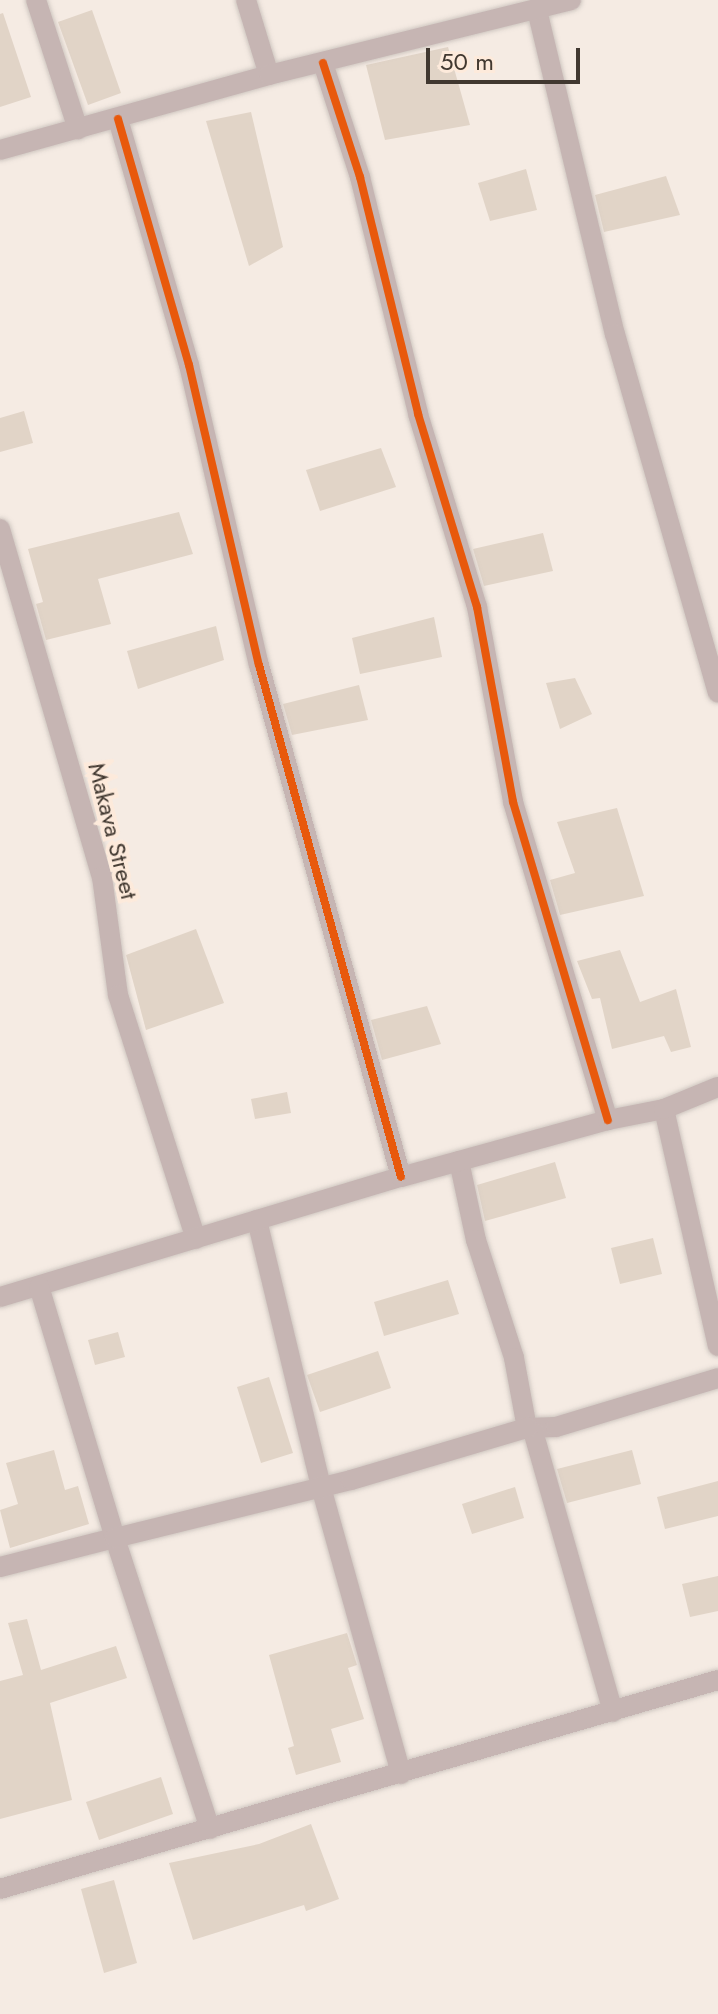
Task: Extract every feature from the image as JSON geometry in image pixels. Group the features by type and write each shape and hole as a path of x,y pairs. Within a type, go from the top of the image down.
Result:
{"street":[{"path":"36,0 78,129"},
{"path":"246,0 269,75"},
{"path":"0,150 269,75 571,0"},
{"path":"537,10 615,334 718,693"},
{"path":"323,63 360,177 418,414 477,607 513,802 608,1120"},
{"path":"118,119 189,365 259,665 401,1177"},
{"name":"Makava Street","path":"0,529 102,877 118,995 196,1239"},
{"path":"0,1297 401,1177 608,1120 664,1109 718,1087"},
{"path":"664,1109 718,1346"},
{"path":"459,1161 476,1240 514,1358 530,1429 613,1712"},
{"path":"257,1220 321,1487 401,1774"},
{"path":"39,1287 115,1538 210,1829"},
{"path":"0,1567 321,1487 718,1378"},
{"path":"0,1889 718,1680"}],"building":[{"path":"92,10 121,93 88,105 58,22"},
{"path":"3,13 31,97 0,107 0,14"},
{"path":"448,47 470,125 385,140 366,65"},
{"path":"251,112 283,247 249,266 206,121"},
{"path":"526,169 537,210 490,221 478,183"},
{"path":"666,176 680,215 604,232 595,195"},
{"path":"24,411 33,443 0,452 0,418"},
{"path":"381,448 396,487 320,511 306,470"},
{"path":"179,512 193,554 98,579 111,624 46,640 36,604 43,602 28,549"},
{"path":"543,533 553,571 484,586 473,549"},
{"path":"434,617 442,657 360,674 352,638"},
{"path":"216,626 224,660 138,689 127,651"},
{"path":"575,678 592,714 560,729 546,683"},
{"path":"359,685 368,720 292,735 283,704"},
{"path":"617,808 644,896 560,915 550,880 575,873 557,822"},
{"path":"196,929 224,1003 146,1030 126,955"},
{"path":"620,950 640,1002 676,989 691,1047 671,1052 664,1036 612,1049 600,998 592,999 577,961"},
{"path":"427,1006 441,1044 382,1060 371,1020"},
{"path":"287,1092 291,1113 255,1119 251,1099"},
{"path":"555,1162 566,1198 485,1221 477,1185"},
{"path":"653,1238 662,1274 620,1284 611,1248"},
{"path":"448,1280 459,1314 384,1336 374,1302"},
{"path":"118,1332 125,1357 95,1365 88,1340"},
{"path":"378,1351 391,1388 320,1412 307,1375"},
{"path":"269,1377 293,1453 261,1463 237,1387"},
{"path":"54,1450 65,1490 78,1486 89,1524 10,1548 0,1510 18,1504 6,1463"},
{"path":"632,1450 641,1484 567,1503 557,1469"},
{"path":"718,1481 718,1516 665,1529 657,1497"},
{"path":"515,1487 524,1518 472,1534 462,1504"},
{"path":"718,1576 718,1611 690,1617 682,1584"},
{"path":"27,1619 41,1670 116,1646 127,1678 50,1703 72,1800 0,1819 0,1681 23,1675 8,1623"},
{"path":"347,1633 357,1665 348,1668 364,1719 331,1729 341,1762 296,1775 288,1748 294,1746 269,1655"},
{"path":"161,1777 173,1814 99,1840 86,1802"},
{"path":"311,1824 339,1899 306,1911 304,1905 193,1940 169,1863 259,1844"},
{"path":"114,1880 137,1963 104,1973 81,1889"}],"cycle path":[{"path":"323,63 360,177 418,414 477,607 513,802 608,1120"},
{"path":"118,119 189,365 259,665 401,1177"}]}
